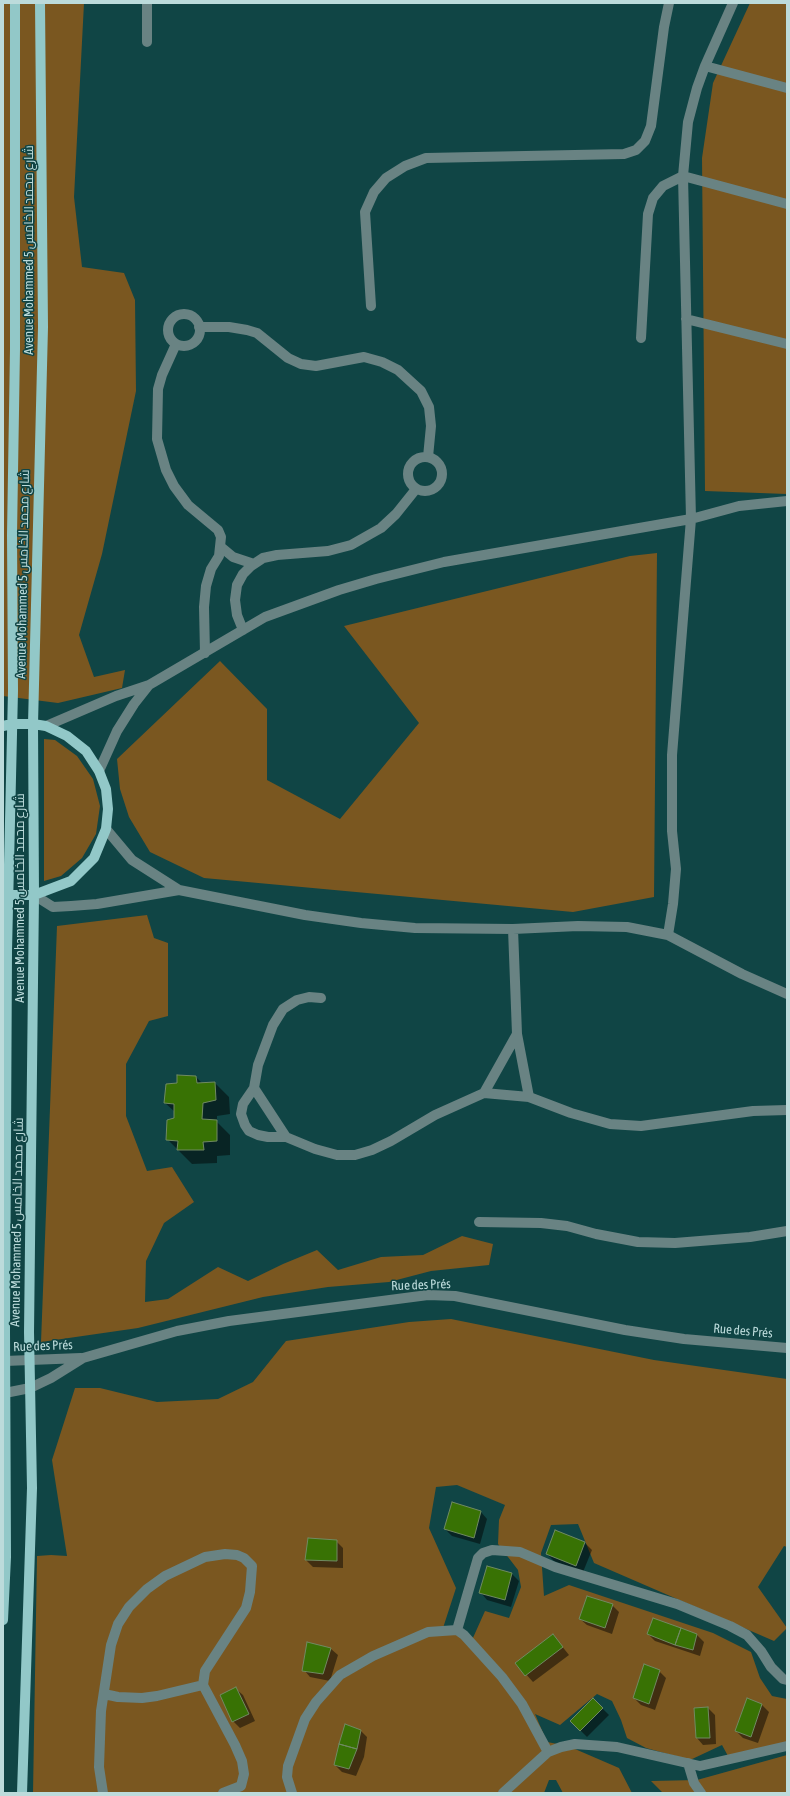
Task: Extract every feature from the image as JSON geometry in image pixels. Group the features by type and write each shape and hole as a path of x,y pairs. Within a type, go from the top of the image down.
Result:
{"main road":[{"name":"Avenue Mohammed 5 شارع محمد الخامس","path":"3,1620 6,1557 5,1361 7,725 13,691 12,535 15,349 15,3"},
{"name":"Avenue Mohammed 5 شارع محمد الخامس","path":"22,1793 32,1488 29,1360 34,895 33,724 43,327 40,3"},
{"path":"6,894 34,895 71,881 94,858 106,829 108,809 106,790 99,771 86,751 80,746 67,736 46,726 33,724 7,725"}],"street":[{"path":"147,3 147,42"},
{"path":"371,306 366,212 374,192 386,178 398,170 426,158 624,154 636,150 645,141 651,126 664,27 669,3"},
{"path":"668,935 673,904 676,869 672,831 672,755 691,519 683,176 688,122 705,66 733,3"},
{"path":"705,66 787,88"},
{"path":"641,338 648,214 654,198 663,186 683,176 787,204"},
{"path":"181,315 192,316 196,320 199,327 200,334 194,342 186,346 176,344 169,336 168,331 172,320 181,315"},
{"path":"686,319 787,344"},
{"path":"199,327 229,327 257,333 288,358 301,364 316,366 364,357 382,362 398,370 421,391 429,407 431,426 428,457"},
{"path":"176,344 162,375 158,389 157,439 166,470 174,486 193,509 218,530 221,537 219,556 211,569 206,586 204,606 205,653"},
{"path":"428,457 433,459 440,467 440,483 436,487 426,491 416,489 409,480 409,468 416,460 428,457"},
{"path":"243,630 237,615 235,600 237,585 243,574 254,564 263,558 277,555 328,551 352,544 381,528 396,514 416,489"},
{"path":"46,726 116,696 149,685 265,617 339,590 444,562 691,519 740,506 787,501"},
{"path":"221,546 233,557 254,564"},
{"path":"99,771 117,730 134,704 149,685"},
{"path":"106,829 132,860 179,890"},
{"path":"34,895 53,907 97,904 179,890 305,915 361,923 415,928 513,929 578,926 627,927 668,935 742,974 787,994"},
{"path":"513,929 517,1034 529,1097"},
{"path":"320,998 309,996 297,1000 283,1009 273,1025 258,1065 254,1088 243,1104 241,1114 250,1131 268,1137 286,1137 315,1149 337,1155 355,1155 372,1150 391,1141 435,1115 484,1093 529,1097 571,1113 610,1124 641,1126 753,1111 787,1110"},
{"path":"484,1093 517,1034"},
{"path":"254,1088 286,1137"},
{"path":"479,1222 541,1223 568,1226 596,1234 638,1242 675,1243 787,1231"},
{"name":"Rue des Prés","path":"5,1361 83,1358 177,1331 229,1321 428,1295 454,1296 640,1332 684,1339 787,1348"},
{"name":"Rue des Prés","path":"5,1393 30,1388 52,1378 83,1358"},
{"path":"457,1630 478,1558 492,1550 520,1552 555,1567 677,1604 730,1626 750,1638 762,1651 771,1667 783,1679 787,1680"},
{"path":"103,1793 99,1767 100,1724 111,1645 118,1624 129,1607 147,1589 165,1576 189,1564 215,1554 237,1555 244,1558 252,1566 250,1592 246,1608 205,1671 203,1685 242,1761 244,1774 241,1786 223,1793"},
{"path":"292,1793 287,1777 288,1766 305,1719 316,1702 340,1675 373,1656 418,1635 428,1632 457,1630 487,1660 522,1704 548,1752"},
{"path":"104,1694 118,1697 142,1698 203,1685"},
{"path":"503,1793 548,1752 575,1744 617,1747 700,1766 787,1746"},
{"path":"688,1763 694,1782 701,1793"}],"shaded area":[{"path":"3,3 84,3 74,197 82,267 124,273 135,300 136,391 102,554 79,635 94,677 125,670 122,688 58,703 3,696"},
{"path":"750,3 787,3 787,494 705,491 702,158 713,83"},
{"path":"657,553 654,897 573,912 204,878 150,852 129,817 120,789 117,759 220,661 267,709 267,780 340,819 419,723 344,626 630,556"},
{"path":"44,739 55,740 77,756 93,779 100,806 96,834 82,858 61,876 44,881"},
{"path":"147,915 154,938 168,943 168,1016 149,1021 126,1064 126,1116 147,1171 172,1167 194,1202 164,1223 146,1261 145,1302 168,1299 218,1267 248,1281 317,1250 338,1270 381,1257 423,1255 462,1236 493,1244 489,1265 431,1271 389,1282 328,1287 263,1297 138,1328 41,1342 57,926"},
{"path":"451,1319 654,1360 787,1379 787,1547 784,1546 758,1587 787,1628 774,1641 594,1563 578,1524 551,1525 541,1553 544,1596 569,1585 713,1633 751,1652 760,1678 772,1696 787,1699 787,1742 728,1756 722,1745 690,1760 646,1748 627,1738 621,1720 612,1701 597,1694 560,1725 535,1714 547,1742 568,1746 619,1768 632,1793 563,1793 556,1780 549,1780 544,1793 33,1793 37,1556 67,1556 52,1460 75,1388 100,1388 157,1402 218,1399 253,1382 286,1341 409,1322","holes":["457,1485 505,1505 499,1520 498,1544 518,1570 521,1587 509,1618 485,1611 472,1640 443,1628 456,1588 429,1528 436,1487"]},
{"path":"787,1755 787,1793 663,1793 651,1781 697,1780"}],"building":[{"path":"177,1075 196,1076 197,1083 215,1082 216,1100 203,1103 202,1119 217,1120 217,1141 203,1142 204,1150 177,1150 178,1141 166,1140 167,1120 174,1118 174,1104 164,1103 166,1084 177,1083"},
{"path":"452,1502 481,1511 474,1538 444,1529"},
{"path":"555,1530 585,1542 576,1566 546,1554"},
{"path":"308,1538 337,1540 337,1561 305,1560"},
{"path":"487,1566 512,1573 505,1600 479,1593"},
{"path":"587,1596 613,1604 605,1628 579,1619"},
{"path":"653,1618 681,1628 675,1645 647,1634"},
{"path":"681,1628 697,1634 693,1650 675,1645"},
{"path":"553,1634 563,1647 525,1676 515,1663"},
{"path":"307,1642 331,1648 323,1674 302,1671"},
{"path":"644,1664 660,1670 649,1704 633,1698"},
{"path":"236,1687 249,1714 232,1722 220,1695"},
{"path":"593,1698 603,1708 580,1731 570,1721"},
{"path":"747,1698 762,1704 751,1737 735,1731"},
{"path":"708,1707 710,1738 696,1738 694,1708"},
{"path":"345,1724 361,1730 357,1749 339,1744"},
{"path":"339,1744 357,1749 349,1769 334,1765"}]}
